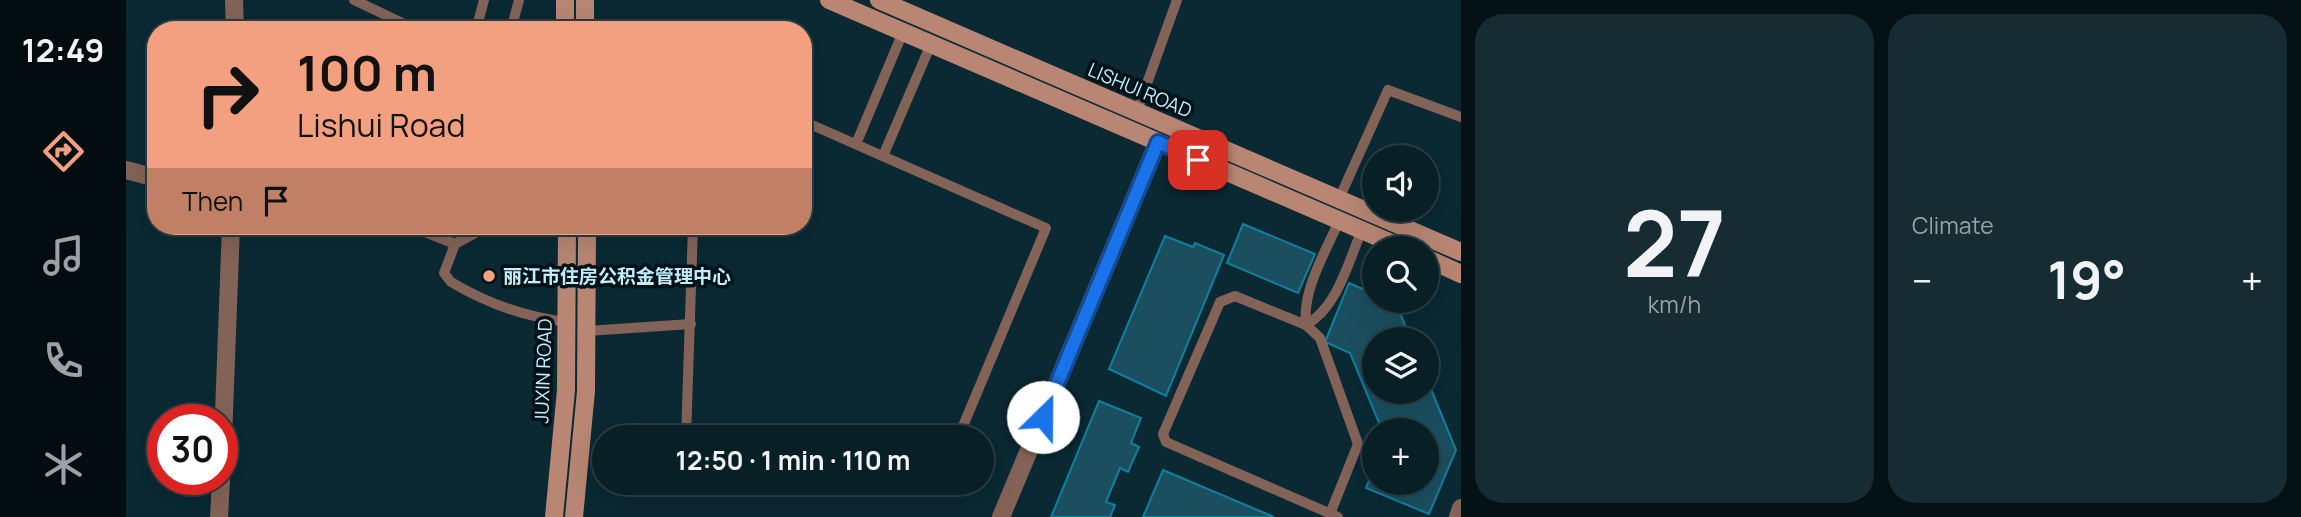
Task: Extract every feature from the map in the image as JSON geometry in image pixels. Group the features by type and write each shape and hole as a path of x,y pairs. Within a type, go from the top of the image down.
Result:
{"street":[{"path":"234,0 235,21"},
{"path":"565,0 565,21"},
{"path":"585,0 585,21"},
{"path":"829,0 1376,236"},
{"name":"LISHUI ROAD","path":"879,0 1461,252"},
{"path":"1001,517 1158,142"},
{"path":"126,170 147,176"},
{"path":"224,404 231,235"},
{"name":"JUXIN ROAD","path":"554,517 566,390 567,235"},
{"path":"574,517 586,391 587,235"},
{"path":"1439,264 1461,274"},
{"path":"219,517 221,495"},
{"path":"1458,517 1461,508"}],"lane":[{"path":"354,0 398,21"},
{"path":"478,21 484,0"},
{"path":"513,21 519,0"},
{"path":"1137,111 1177,0"},
{"path":"856,144 903,32"},
{"path":"883,156 931,44"},
{"path":"1339,199 1388,90 1461,117"},
{"path":"812,125 1046,228 963,425"},
{"path":"1306,325 1305,306 1310,289 1339,221"},
{"path":"1306,325 1323,313 1332,299 1362,230"},
{"path":"432,235 455,244 472,235"},
{"path":"687,425 693,235"},
{"path":"455,244 444,273 450,282 508,310 533,318 567,322"},
{"path":"1235,296 1306,325 1320,338 1357,439 1357,452 1334,515 1166,442 1163,434 1220,302 1235,296"},
{"path":"587,331 691,324"}],"building":[{"path":"1243,224 1315,254 1298,293 1227,263"},
{"path":"1165,236 1193,247 1195,243 1224,255 1166,396 1109,369"},
{"path":"1349,283 1362,289 1362,313 1400,313 1406,327 1362,327 1362,382 1350,353 1325,342"},
{"path":"1099,401 1141,418 1131,443 1139,447 1128,472 1120,468 1106,502 1115,505 1110,517 1051,517"},
{"path":"1371,404 1437,404 1456,450 1439,490 1439,418 1377,418"},
{"path":"1163,470 1274,517 1143,517"},
{"path":"1383,495 1437,495 1429,514"}],"place":[{"name":"丽江市住房公积金管理中心","path":"489,276"}],"route":[{"path":"1043,417 1158,142 1198,160"}]}
